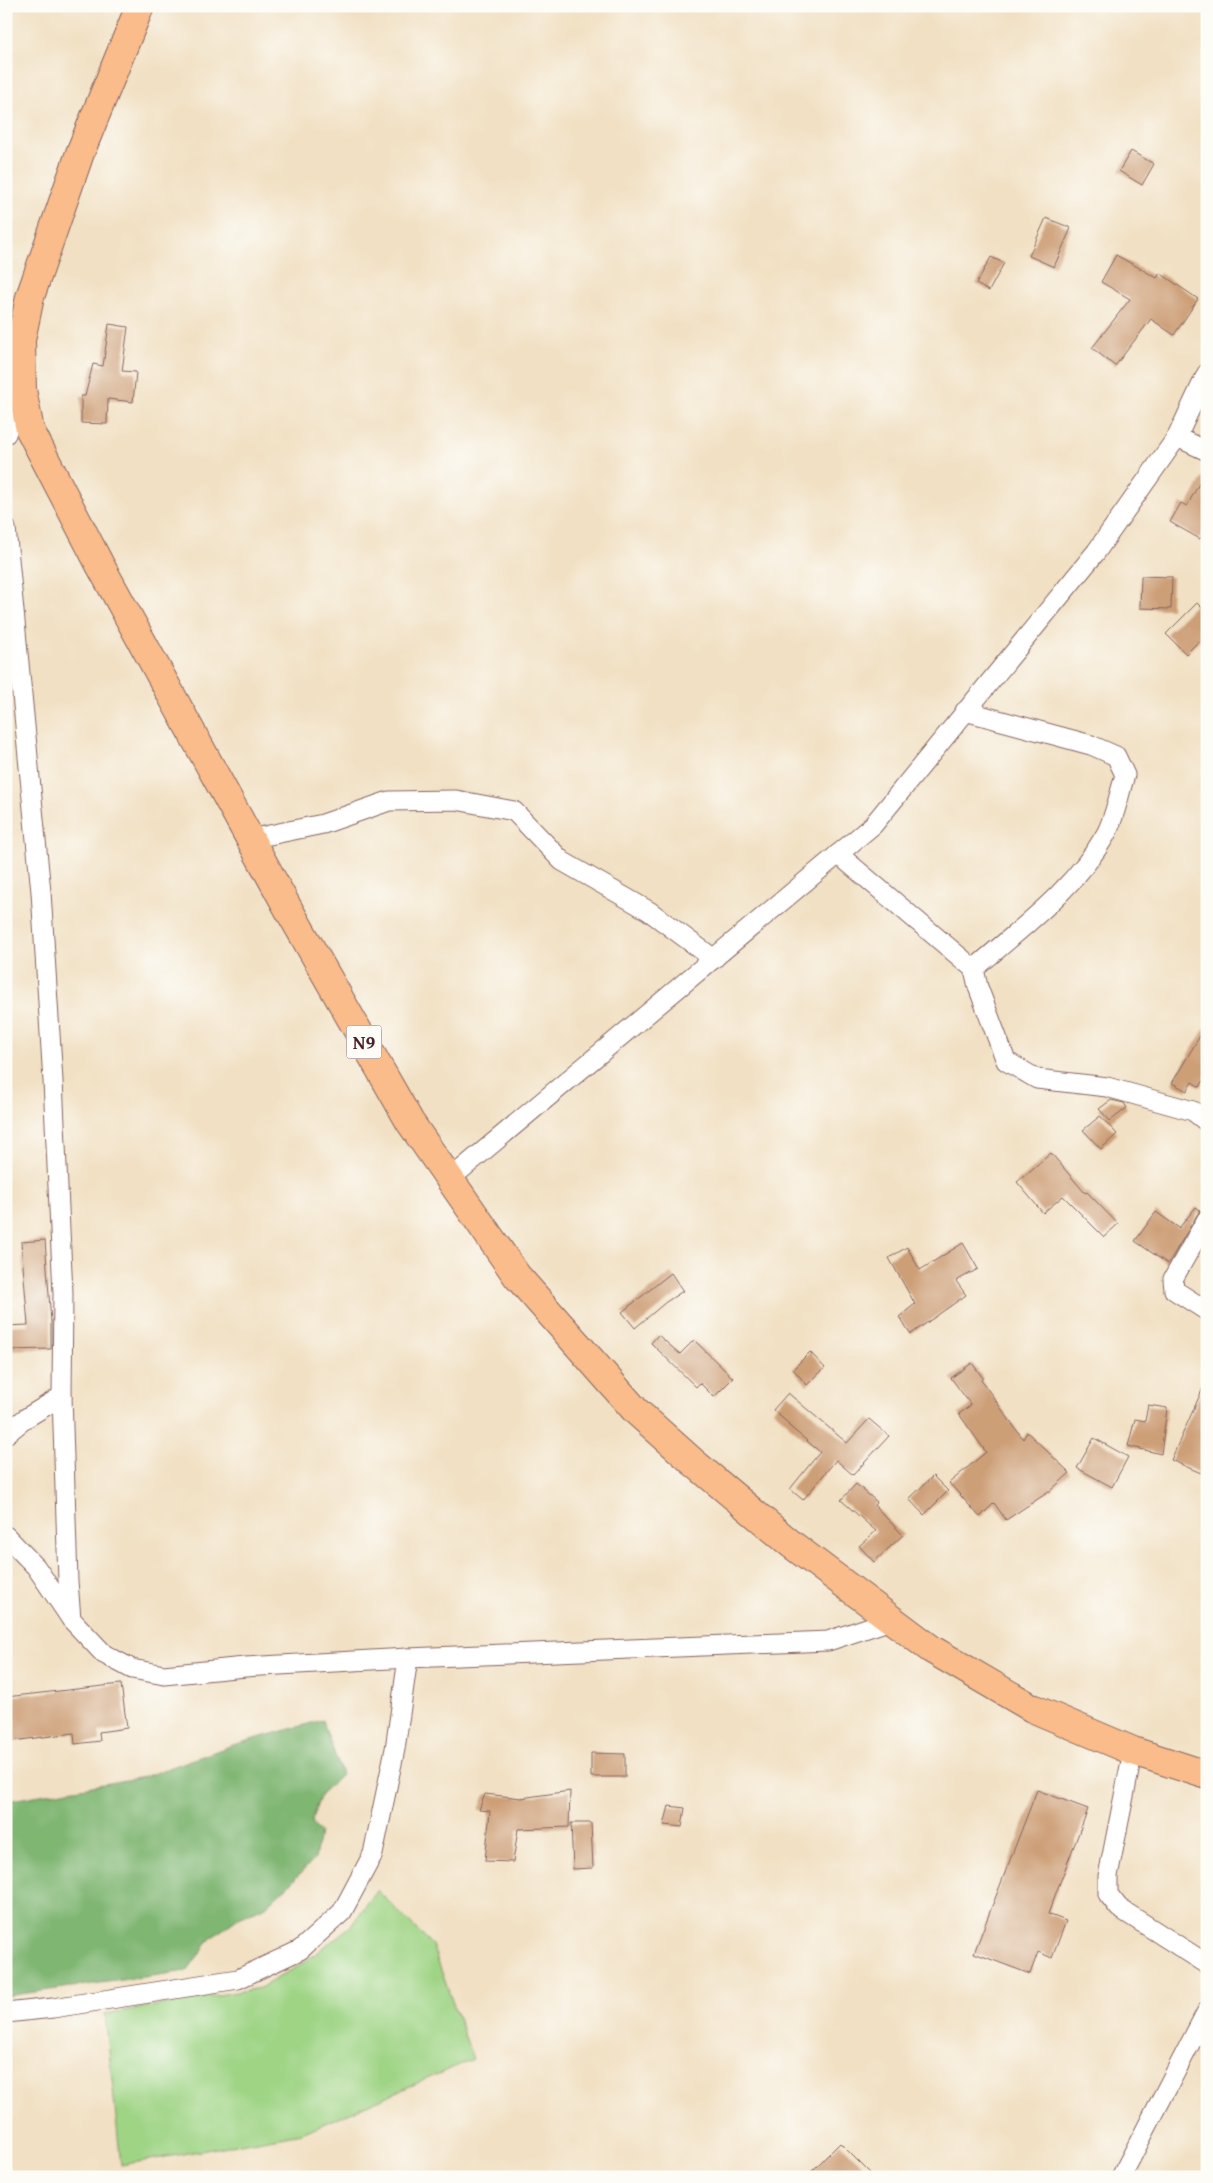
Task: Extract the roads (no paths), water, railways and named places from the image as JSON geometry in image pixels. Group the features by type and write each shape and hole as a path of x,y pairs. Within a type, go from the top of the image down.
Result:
{"highway":[{"name":"N9","path":"140,6 80,153 14,341 30,430 105,574 250,839 410,1122 517,1276 636,1411 693,1462 791,1544 931,1649 1032,1708 1133,1750 1207,1775"}],"street":[{"path":"450,1180 873,825 1096,552 1177,437 1207,373"},
{"path":"6,434 22,390"},
{"path":"1177,437 1207,451"},
{"path":"6,528 44,942 63,1293 62,1396 71,1619"},
{"path":"965,711 1091,745 1116,756 1125,775 1107,832 1085,866 1041,911 974,968"},
{"path":"250,839 323,824 389,801 456,800 514,811 562,861 649,911 714,959"},
{"path":"838,854 974,968 978,988 1006,1061 1037,1079 1107,1087 1193,1111 1207,1122"},
{"path":"1207,1219 1173,1279 1174,1290 1207,1310"},
{"path":"6,1434 26,1418 62,1396"},
{"path":"6,1536 36,1567 71,1619 104,1654 132,1669 164,1675 245,1667 408,1658 828,1641 891,1620"},
{"path":"6,2013 54,2008 238,1979 300,1950 342,1912 373,1854 395,1750 408,1658"},
{"path":"1133,1750 1108,1876 1108,1894 1119,1908 1207,1964"},
{"path":"1121,2177 1207,2011"}]}
